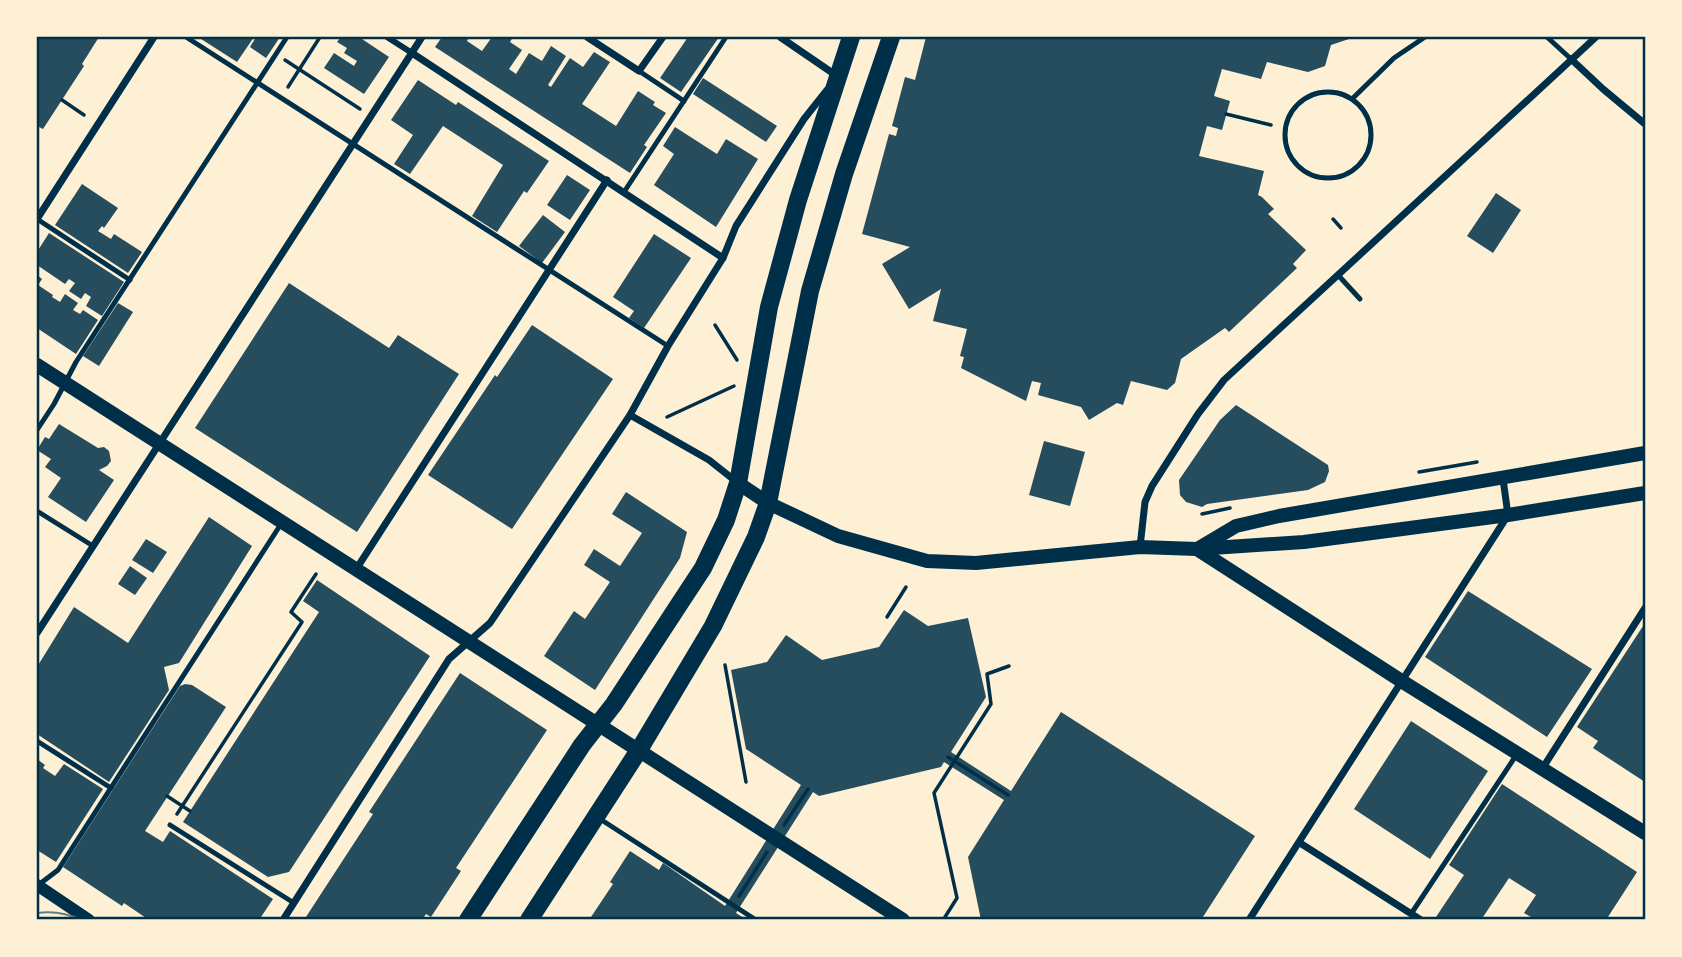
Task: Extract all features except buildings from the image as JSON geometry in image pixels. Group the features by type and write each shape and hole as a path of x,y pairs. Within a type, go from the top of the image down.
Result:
{"main road":[{"path":"468,920 574,757 614,704 703,568 726,520 738,483 769,307 798,200 851,37"},
{"path":"529,920 639,750 713,626 756,537 768,503 810,291 844,174 891,37"},
{"path":"37,365 355,572 903,920"},
{"path":"1197,549 1236,526 1279,516 1645,453"},
{"path":"738,483 768,503 838,536 927,561 976,563 1140,547 1197,549 1304,542 1508,515 1645,493"},
{"path":"1197,549 1645,833"}],"street":[{"path":"37,219 154,37"},
{"path":"387,37 723,258"},
{"path":"37,633 422,37"},
{"path":"587,37 639,71 663,37"},
{"path":"283,920 449,659 490,623 630,415 668,346 723,258 736,226 804,119 838,76 780,37"},
{"path":"1140,547 1145,502 1160,473 1198,414 1224,380 1596,37"},
{"path":"1571,59 1645,124"},
{"path":"355,572 607,180"},
{"path":"630,415 709,460 738,483"},
{"path":"1252,919 1508,515 1503,479"},
{"path":"1541,769 1645,608"},
{"path":"1300,843 1421,920"},
{"path":"37,886 89,920"}],"lane":[{"path":"186,37 668,346"},
{"path":"37,430 54,404 63,383 287,37"},
{"path":"624,192 726,37"},
{"path":"1352,99 1394,58 1422,37"},
{"path":"1547,37 1571,59"},
{"path":"639,71 684,101"},
{"path":"1339,93 1352,99 1362,108 1369,121 1369,150 1362,163 1337,177 1322,178 1308,174 1297,166 1289,154 1285,140 1290,113 1311,95 1339,93"},
{"path":"37,219 130,280"},
{"path":"1338,275 1360,299"},
{"path":"37,511 93,547"},
{"path":"37,886 58,870 281,524"},
{"path":"37,741 111,788"},
{"path":"1411,914 1517,754"},
{"path":"596,817 756,920"},
{"path":"170,825 294,903"}],"path":[{"path":"282,98 320,37"},
{"path":"276,54 371,116"},
{"path":"62,100 84,115"},
{"path":"1226,114 1271,125"},
{"path":"1333,219 1340,228"},
{"path":"715,325 737,360"},
{"path":"667,416 733,386"},
{"path":"170,825 302,622 291,612 316,574"},
{"path":"887,617 906,587"},
{"path":"725,665 746,782"},
{"path":"944,918 957,898 934,793 991,704 987,674 1009,666"},
{"path":"948,757 1008,795"},
{"path":"167,796 190,811"}],"tram line":[{"path":"37,913 60,913 81,920"}]}
